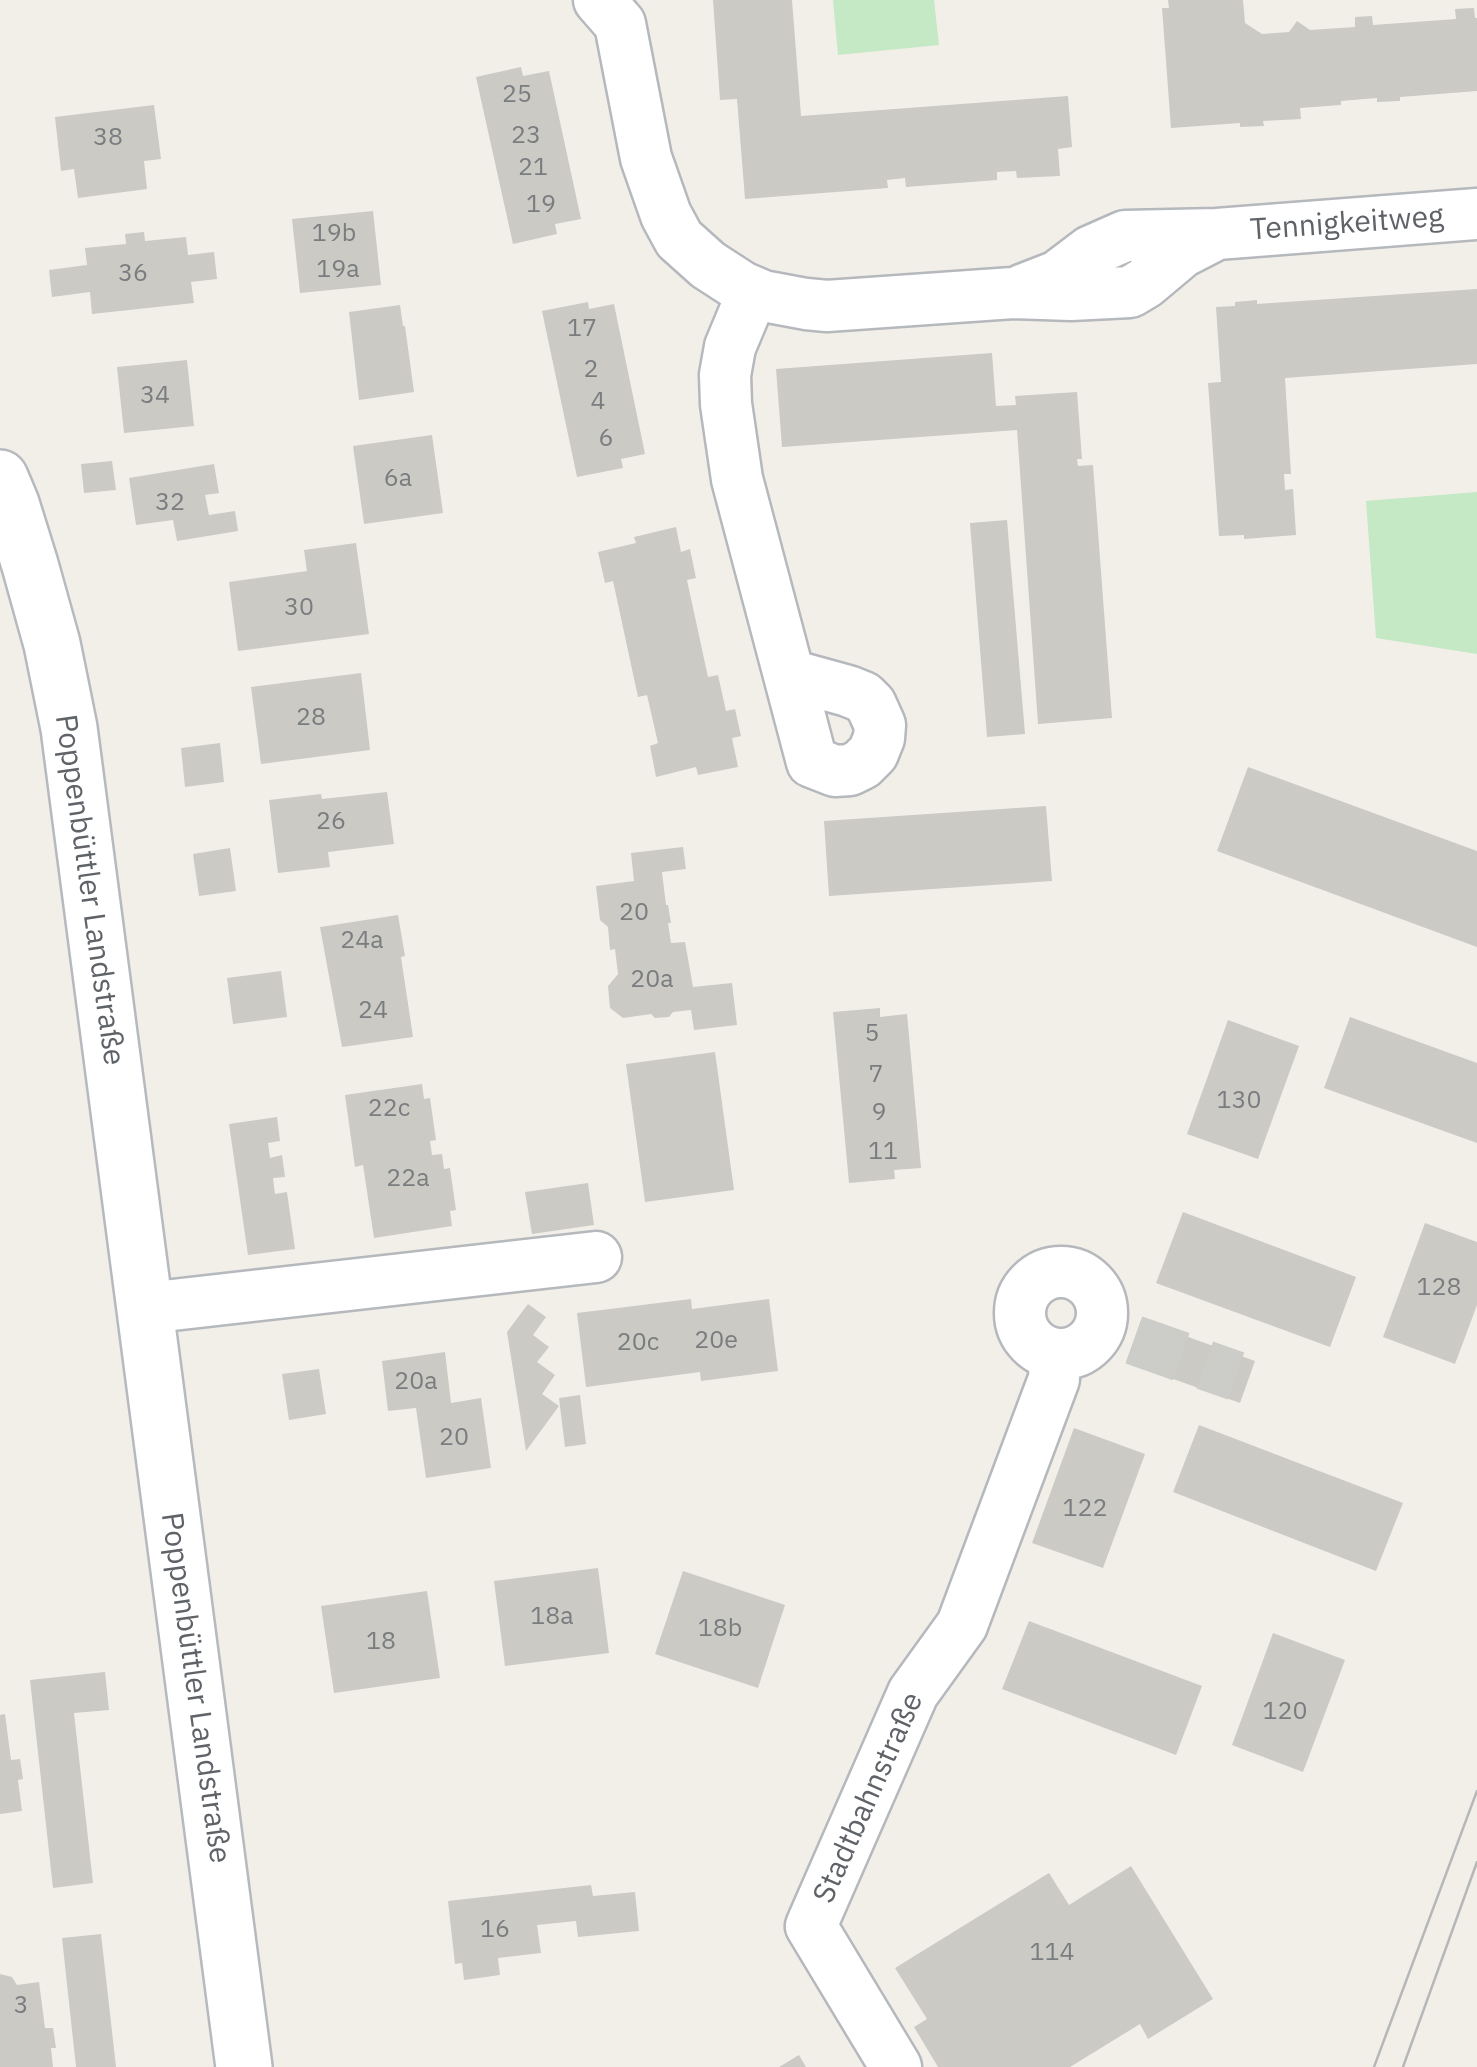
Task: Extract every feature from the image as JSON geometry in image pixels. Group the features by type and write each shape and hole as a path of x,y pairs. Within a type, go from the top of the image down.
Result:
{"main road":[{"name":"Poppenbüttler Landstraße","path":"0,478 12,504 52,644 69,728 244,2067"}],"street":[{"name":"Tennigkeitweg","path":"616,8 646,158 666,214 679,238 708,265 742,287 772,299 828,306 1013,293 1130,292 1182,252 1216,234 1477,214"},
{"path":"754,292 730,347 725,374 726,404 738,478 790,676"},
{"path":"146,1308 596,1258"},
{"path":"1061,1272 1075,1274 1096,1291 1102,1316 1116,1334 1092,1340 1069,1353 1056,1354 1032,1342 1020,1317 1021,1304 1036,1281 1061,1272"},
{"name":"Stadtbahnstraße","path":"896,2067 812,1926 913,1693 962,1625 1054,1379 1056,1354"}],"green space":[{"path":"833,0 934,0 939,45 838,55"},
{"path":"1477,492 1477,654 1376,638 1366,501"}],"building":[{"path":"713,0 792,0 801,116 1068,96 1072,147 1058,149 1060,176 1017,178 1016,171 997,172 997,180 906,187 905,178 887,180 888,188 745,199 737,99 720,100"},
{"path":"1168,0 1243,0 1245,23 1262,34 1289,32 1297,21 1310,30 1355,27 1355,17 1372,16 1373,25 1456,19 1455,9 1474,8 1477,91 1400,97 1400,101 1341,101 1341,105 1300,108 1301,119 1263,121 1264,126 1240,127 1240,123 1171,128 1162,8 1169,8"},
{"path":"521,67 523,76 549,71 581,219 555,224 557,234 513,244 476,77"},
{"path":"154,105 161,159 144,161 147,189 78,198 74,169 61,171 55,117"},
{"path":"373,211 381,285 300,293 292,219"},
{"path":"144,232 145,241 186,237 188,255 214,252 217,279 191,282 194,303 92,314 90,292 52,297 49,270 87,265 85,248 126,244 125,234"},
{"path":"1477,289 1477,364 1285,378 1291,474 1284,474 1285,490 1293,489 1296,535 1244,539 1244,535 1219,536 1208,383 1221,382 1216,307 1257,300 1257,304"},
{"path":"588,302 589,309 614,304 645,454 621,459 623,468 577,477 542,311"},
{"path":"400,305 414,392 359,400 349,312"},
{"path":"992,353 996,406 1016,405 1015,396 1077,392 1082,459 1077,459 1078,466 1093,465 1112,718 1038,724 1017,430 782,447 776,369"},
{"path":"187,360 194,426 124,433 117,367"},
{"path":"432,435 443,513 364,524 353,446"},
{"path":"112,461 116,490 84,493 81,464"},
{"path":"214,464 219,493 205,495 209,515 235,511 238,531 177,541 173,520 136,525 129,478"},
{"path":"1007,520 1025,734 987,737 970,523"},
{"path":"676,527 681,552 690,549 696,578 687,580 708,677 718,675 726,711 735,709 741,736 732,738 738,767 698,775 696,767 656,777 650,746 658,743 647,695 638,697 613,581 605,583 598,552 636,543 634,537"},
{"path":"356,543 369,634 238,651 229,582 307,571 304,550"},
{"path":"361,673 370,750 261,764 251,687"},
{"path":"220,743 224,782 185,787 181,748"},
{"path":"1248,767 1477,851 1477,947 1217,851"},
{"path":"387,792 394,844 328,852 330,867 278,873 269,800"},
{"path":"1046,806 1052,881 829,896 824,821"},
{"path":"683,847 686,869 662,872 671,943 685,942 693,987 732,983 737,1025 694,1030 691,1010 673,1012 669,1017 655,1018 651,1014 623,1018 610,1008 608,986 618,974 608,927 600,920 596,886 634,881 631,853"},
{"path":"230,848 236,891 199,896 193,854"},
{"path":"398,915 413,1037 342,1047 320,927"},
{"path":"281,971 287,1017 233,1024 227,978"},
{"path":"880,1008 880,1017 907,1014 921,1168 894,1170 895,1179 849,1183 833,1012"},
{"path":"1350,1017 1477,1063 1477,1143 1324,1088"},
{"path":"1228,1020 1299,1046 1258,1159 1187,1134"},
{"path":"715,1052 734,1190 645,1202 626,1064"},
{"path":"422,1084 424,1099 430,1098 436,1140 430,1141 432,1155 442,1154 444,1169 450,1168 456,1210 450,1211 452,1226 374,1238 363,1165 355,1167 345,1095"},
{"path":"277,1117 280,1141 268,1143 270,1158 282,1155 285,1177 273,1178 275,1194 287,1192 295,1249 248,1255 229,1124"},
{"path":"588,1183 594,1225 532,1234 525,1192"},
{"path":"1183,1212 1356,1277 1330,1347 1156,1283"},
{"path":"1425,1223 1477,1242 1477,1305 1455,1364 1383,1337"},
{"path":"691,1299 692,1309 769,1299 778,1371 701,1381 700,1372 586,1387 577,1313"},
{"path":"528,1304 546,1317 533,1335 549,1347 537,1362 555,1375 542,1394 559,1406 526,1451 507,1332"},
{"path":"1141,1320 1255,1361 1240,1403 1126,1362"},
{"path":"445,1352 451,1403 481,1398 491,1468 426,1478 416,1408 388,1411 382,1361"},
{"path":"319,1369 326,1414 289,1420 282,1374"},
{"path":"580,1395 586,1444 565,1447 559,1398"},
{"path":"1199,1425 1403,1503 1376,1571 1173,1492"},
{"path":"1074,1428 1145,1454 1103,1568 1032,1543"},
{"path":"598,1568 609,1653 505,1666 494,1581"},
{"path":"683,1571 785,1605 758,1688 655,1654"},
{"path":"427,1591 440,1678 334,1693 321,1606"},
{"path":"1029,1621 1202,1686 1176,1755 1002,1689"},
{"path":"1273,1633 1345,1660 1303,1772 1232,1745"},
{"path":"105,1672 109,1710 74,1713 93,1883 53,1888 30,1680"},
{"path":"5,1714 11,1760 20,1759 22,1811 0,1814 0,1715"},
{"path":"1131,1866 1213,1999 1148,2039 1140,2024 1070,2067 938,2067 914,2027 927,2019 895,1968 1049,1873 1069,1905"},
{"path":"591,1885 593,1896 635,1892 639,1931 578,1937 576,1921 537,1925 541,1953 498,1958 500,1975 464,1980 462,1963 455,1964 448,1901"},
{"path":"101,1934 116,2067 76,2067 62,1938"},
{"path":"0,1974 12,1977 17,1985 39,1982 45,2028 53,2028 53,2067 0,2067"},
{"path":"799,2055 806,2067 779,2067"}],"tunnel":[{"path":"1134,1340 1236,1376"}],"tram line":[{"path":"1374,2067 1477,1791"},
{"path":"1403,2067 1477,1862"}]}
